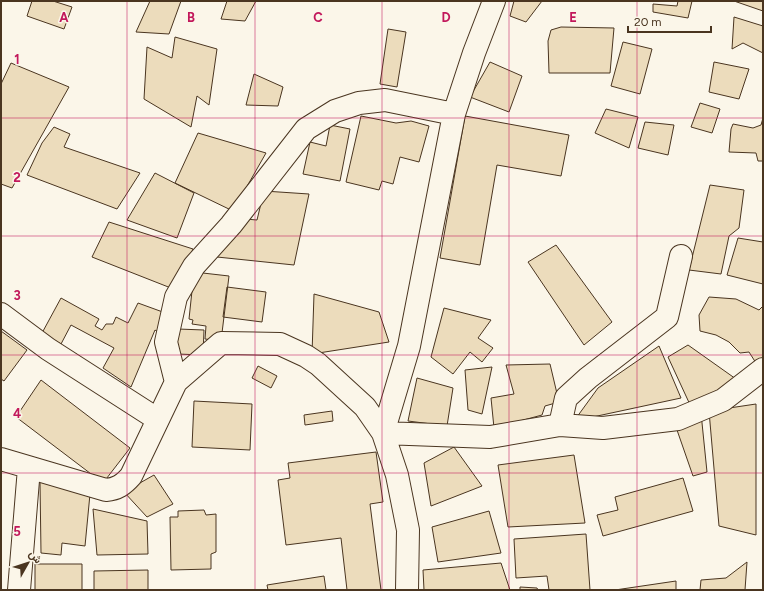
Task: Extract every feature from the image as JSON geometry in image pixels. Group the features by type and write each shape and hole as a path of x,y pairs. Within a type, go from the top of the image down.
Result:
{"street":[{"path":"383,433 409,346 454,114 474,53 494,1"},
{"path":"176,382 166,342 176,297 194,266 231,225 306,129 335,111 359,103 385,100 454,114"},
{"path":"560,425 566,398 588,378 666,317 681,256"},
{"path":"1,314 48,349 157,419"},
{"path":"1,459 98,489 117,489 131,476 176,382 221,343 280,344 306,356 318,364 365,407 383,433 397,475 408,530 407,590"},
{"path":"383,433 490,437 560,425 602,428 678,419 723,400 763,369"},
{"path":"19,590 29,468"}],"building":[{"path":"32,1 53,1 72,7 64,29 27,16"},
{"path":"150,1 181,1 169,34 136,32"},
{"path":"227,1 256,1 245,21 221,19"},
{"path":"514,1 542,1 526,22 510,16"},
{"path":"678,1 692,1 688,18 653,12 653,4 677,6"},
{"path":"734,1 763,1 763,11"},
{"path":"734,17 763,26 763,53 743,43 732,49"},
{"path":"561,27 614,28 610,73 549,73 548,41 551,30"},
{"path":"388,29 406,32 397,87 380,84"},
{"path":"175,37 217,49 209,105 197,96 191,127 144,99 147,47 172,58"},
{"path":"623,42 652,49 640,94 611,86"},
{"path":"490,62 522,76 509,112 470,97"},
{"path":"714,62 749,69 739,99 709,92"},
{"path":"11,63 69,87 12,188 1,184 1,84"},
{"path":"254,74 283,87 278,106 246,105"},
{"path":"700,103 720,109 712,133 691,127"},
{"path":"606,109 638,117 629,148 595,133"},
{"path":"361,116 396,123 411,121 429,126 419,162 400,157 393,184 382,181 379,190 346,182"},
{"path":"465,116 569,135 561,176 497,165 480,265 440,258"},
{"path":"763,118 763,161 758,161 756,153 729,152 731,129 733,124 753,128 761,125"},
{"path":"645,122 674,125 668,155 638,148"},
{"path":"330,125 350,129 340,181 303,174 310,142 326,146"},
{"path":"54,127 70,134 64,147 140,173 117,209 27,175 42,143"},
{"path":"198,133 266,153 233,211 175,183"},
{"path":"155,173 194,193 177,238 127,220"},
{"path":"710,185 744,190 739,228 729,236 721,274 689,270"},
{"path":"264,191 309,194 294,265 217,257 245,219 257,220"},
{"path":"109,222 193,249 176,290 92,257"},
{"path":"738,238 763,242 763,284 727,275"},
{"path":"556,245 612,322 584,345 528,262"},
{"path":"194,272 229,276 221,341 205,339 206,326 192,324 193,320 189,319"},
{"path":"227,287 266,292 262,322 223,317"},
{"path":"314,294 379,312 389,342 312,354"},
{"path":"709,297 736,299 759,310 763,306 763,358 756,363 749,352 740,353 729,342 716,335 700,331 699,315"},
{"path":"61,298 99,319 95,326 102,330 106,324 113,324 116,317 128,323 138,303 171,315 161,334 155,330 131,387 103,368 114,348 71,325 61,344 42,333"},
{"path":"444,308 491,320 478,338 493,348 482,362 470,352 453,374 431,357"},
{"path":"178,329 204,330 203,355 177,354"},
{"path":"1,331 27,350 4,381 1,379"},
{"path":"688,345 736,379 692,409 668,357"},
{"path":"659,346 681,398 574,421 598,388"},
{"path":"550,364 559,402 545,406 542,415 494,428 491,398 514,394 506,365"},
{"path":"258,366 277,376 271,388 252,378"},
{"path":"492,367 482,414 468,410 465,370"},
{"path":"417,378 453,388 447,426 408,421"},
{"path":"41,380 130,448 103,483 16,417"},
{"path":"194,401 252,404 250,450 192,447"},
{"path":"756,404 756,535 719,526 709,411"},
{"path":"332,411 333,421 305,425 304,415"},
{"path":"701,413 707,472 693,476 677,430"},
{"path":"454,447 482,486 431,506 424,463"},
{"path":"376,452 383,502 370,504 381,590 347,590 341,538 286,545 278,480 290,478 288,463"},
{"path":"574,455 585,523 508,527 498,465"},
{"path":"154,475 173,504 147,517 124,492"},
{"path":"683,478 693,511 603,536 597,515 618,510 615,497"},
{"path":"40,482 90,494 85,546 62,543 61,555 41,553"},
{"path":"93,509 147,521 148,554 97,555"},
{"path":"204,510 206,515 216,514 216,552 211,554 211,569 171,570 170,517 178,517 178,511"},
{"path":"489,511 501,553 438,562 432,527"},
{"path":"586,534 590,590 549,590 547,576 516,578 514,539"},
{"path":"747,562 745,590 700,590 701,580 726,578"},
{"path":"501,563 510,590 424,590 423,570"},
{"path":"35,564 82,564 82,590 35,590"},
{"path":"148,570 148,590 94,590 94,571"},
{"path":"324,576 326,590 268,590 267,585"},
{"path":"676,581 676,590 615,590"},
{"path":"520,587 537,588 538,590 520,590"}]}
